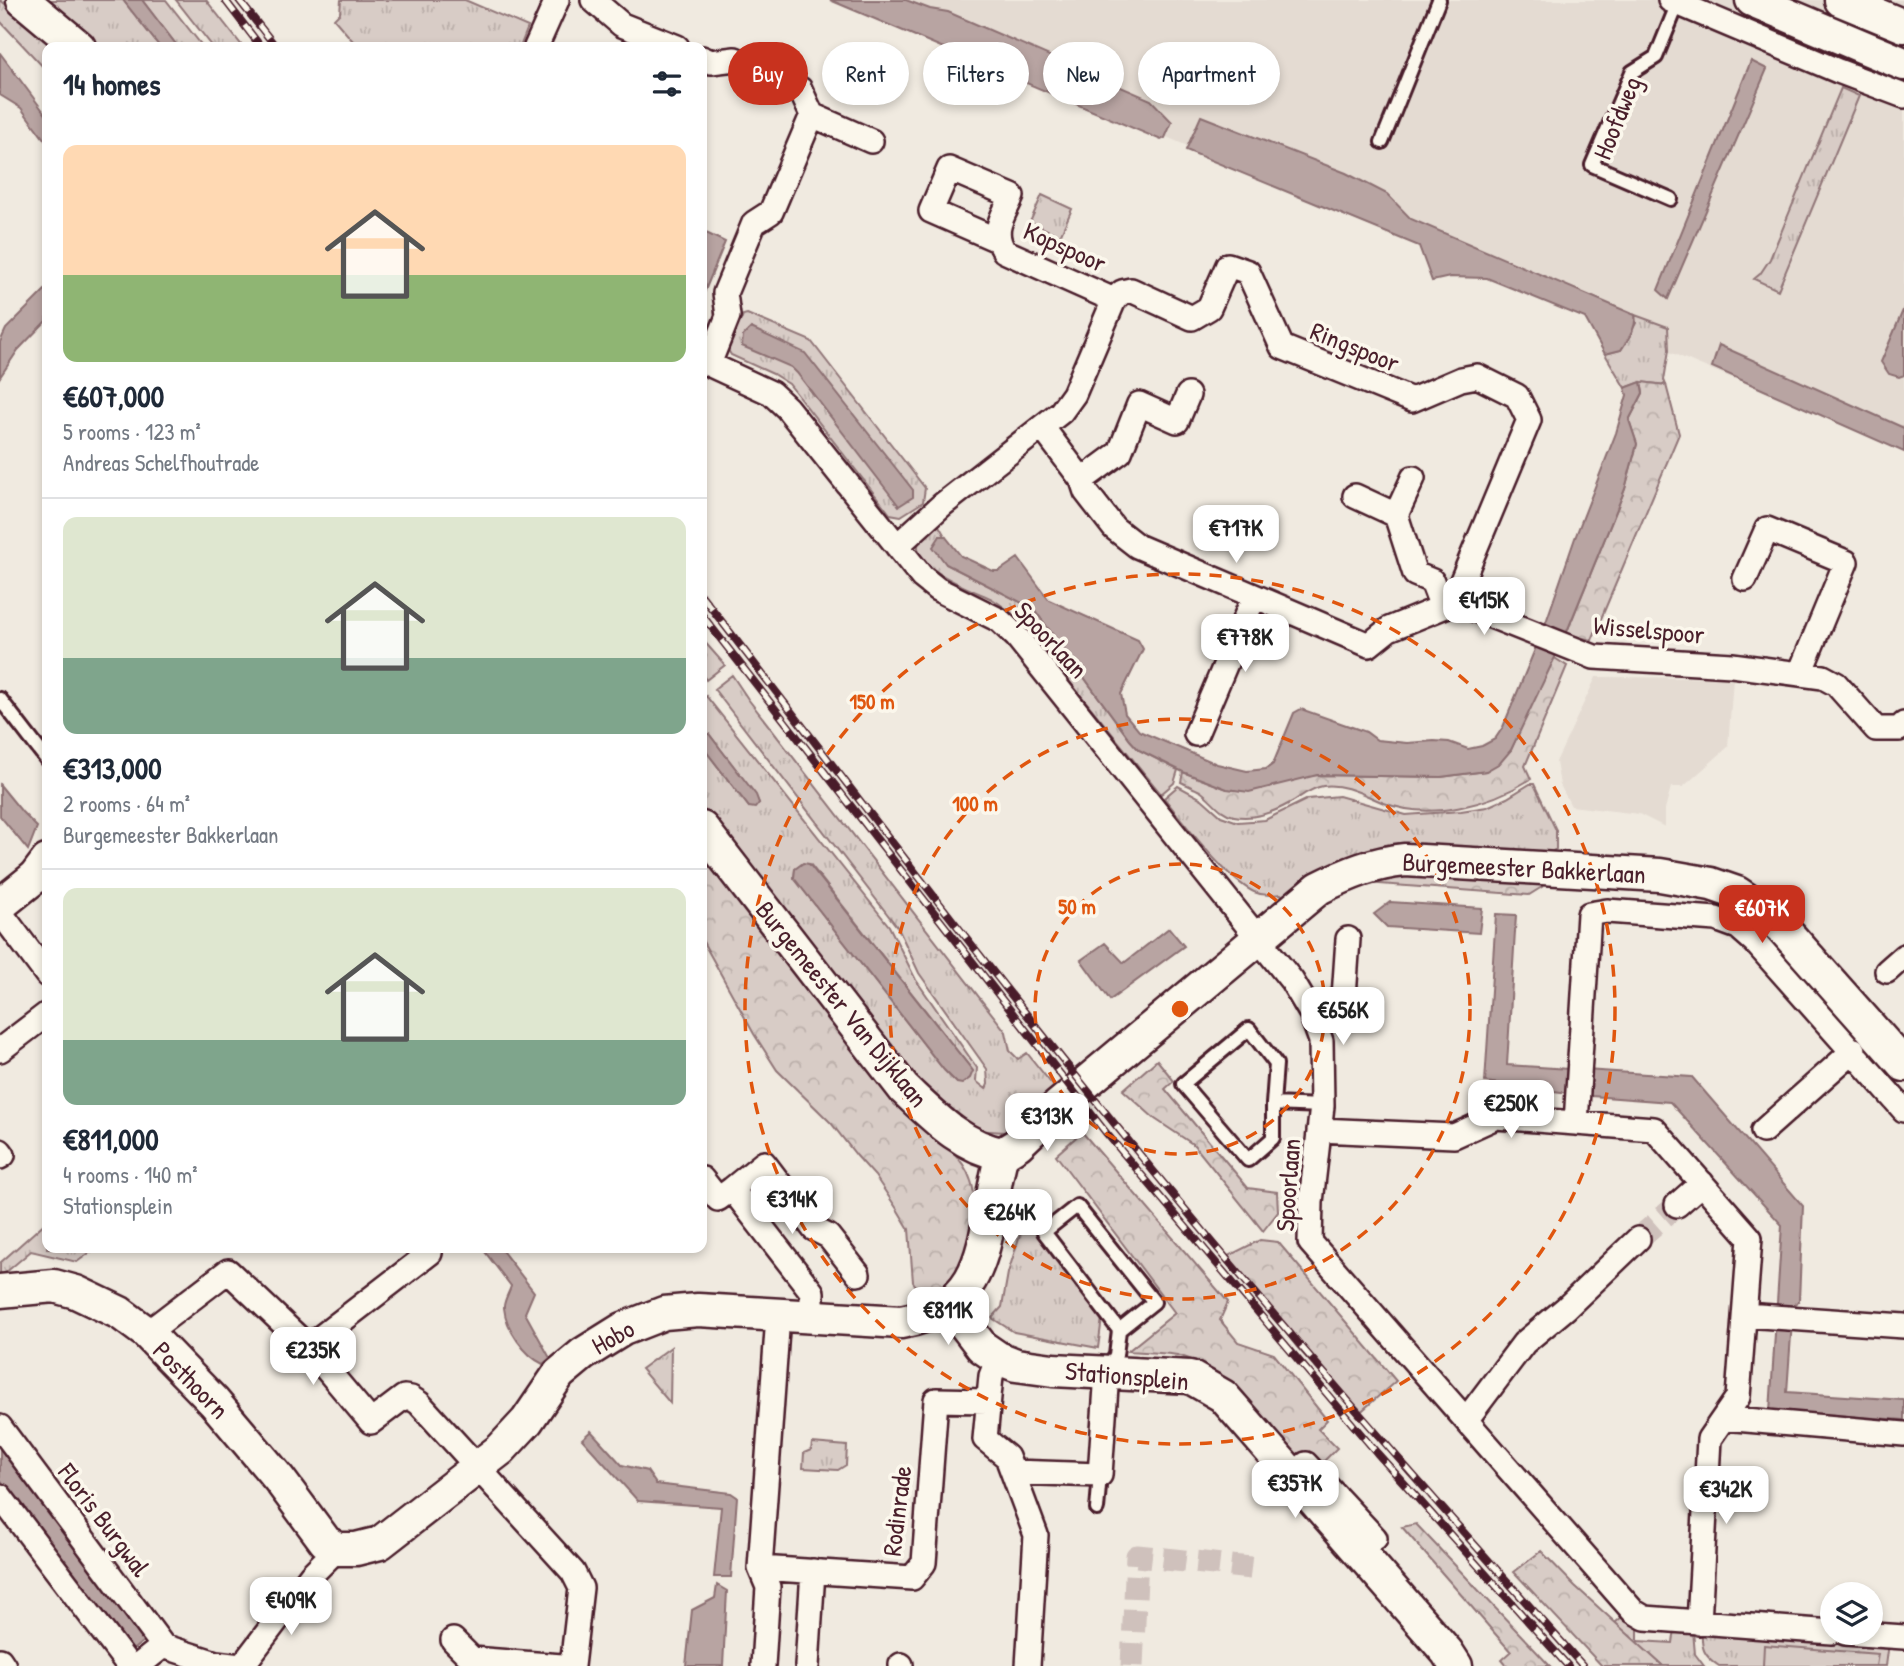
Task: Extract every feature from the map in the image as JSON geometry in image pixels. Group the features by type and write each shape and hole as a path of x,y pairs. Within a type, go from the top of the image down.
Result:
{"street":[{"path":"23,0 73,42"},
{"path":"538,42 557,0"},
{"path":"593,0 622,24 665,42"},
{"path":"1752,0 1904,64"},
{"path":"1841,0 1904,26"},
{"name":"Hoofdweg","path":"1674,2 1904,96"},
{"path":"1840,37 1888,72 1904,80"},
{"path":"707,60 735,59 800,89 812,114 871,141"},
{"path":"707,358 728,316 725,293 754,223 772,212 812,114"},
{"name":"Kopspoor","path":"997,240 1004,251 1114,300"},
{"name":"Ringspoor","path":"1114,300 1122,292 1131,290 1192,317 1209,308 1228,265 1248,272 1282,347 1412,400 1461,379 1477,376 1517,396 1529,420 1461,583 1465,598"},
{"path":"897,546 942,505 1061,412 1074,394 1114,300"},
{"name":"Spoorlaan","path":"707,363 771,393 787,408 922,577 937,589 999,620 1017,637 1292,981 1311,1013 1321,1041 1321,1118 1311,1202 1310,1242 1633,1611 1645,1618 1820,1631"},
{"path":"1082,480 1120,452 1139,404 1177,421 1188,395"},
{"path":"1042,427 1114,528 1137,546 1369,645 1389,629 1465,598"},
{"path":"1413,478 1396,515 1415,574 1432,582 1442,607"},
{"path":"1355,496 1396,515"},
{"path":"1745,579 1767,529 1846,562 1800,673"},
{"path":"1196,734 1254,597"},
{"name":"Wisselspoor","path":"1465,598 1471,608 1594,657 1732,665 1823,677 1836,684 1876,729 1899,729 1904,724"},
{"name":"Burgemeester Van Dijklaan","path":"707,834 904,1089 943,1125 982,1151 1002,1154"},
{"name":"Burgemeester Bakkerlaan","path":"1002,1154 1018,1144 1058,1107 1319,888 1353,871 1383,862 1431,860 1689,878 1737,893 1762,910 1786,932 1904,1065"},
{"path":"0,905 35,877 42,868"},
{"path":"1576,1123 1589,914 1607,911 1716,919 1738,927 1854,1050 1904,1110"},
{"path":"0,912 42,968"},
{"path":"1311,1013 1344,997 1348,939"},
{"path":"1887,971 1904,956"},
{"path":"0,1050 42,1018"},
{"path":"1763,1131 1854,1050"},
{"path":"1321,1118 1454,1136 1496,1117 1654,1129 1750,1238 1738,1396 1709,1439 1699,1623"},
{"path":"0,1151 3,1155 0,1157"},
{"name":"Hobo","path":"337,1549 356,1549 380,1543 500,1449 527,1421 559,1374 583,1354 623,1329 664,1313 698,1310 901,1322 923,1318 950,1304 974,1275 985,1240 1002,1154"},
{"path":"707,1185 718,1199 764,1163 814,1229 828,1236 858,1274"},
{"path":"1677,1205 1702,1183"},
{"path":"732,1189 812,1292 811,1306 816,1319"},
{"path":"1466,1420 1524,1343 1566,1308 1638,1239"},
{"path":"308,1347 430,1253"},
{"path":"147,1333 228,1271 308,1347 371,1422 404,1397 419,1403 573,1572 581,1588 572,1666"},
{"name":"Posthoorn","path":"0,1291 54,1286 76,1292 120,1313 147,1333 232,1422 325,1541 337,1549"},
{"name":"Stationsplein","path":"950,1304 982,1346 998,1358 1016,1365 1190,1377 1223,1396 1447,1652 1456,1666"},
{"path":"1745,1315 1904,1326"},
{"path":"763,1666 768,1587 760,1568 778,1316"},
{"path":"998,1358 990,1376 985,1439 1007,1457 1035,1535 1028,1666"},
{"path":"1013,1472 1100,1475 1107,1372"},
{"name":"Rodinrade","path":"760,1568 912,1578 924,1563 936,1400 987,1401"},
{"path":"1724,1418 1904,1434"},
{"name":"Floris Burgwal","path":"0,1427 163,1646"},
{"path":"1306,1464 1375,1538"},
{"path":"0,1496 129,1666"},
{"path":"138,1666 163,1646 216,1663 241,1666 306,1581 337,1549"},
{"path":"807,1666 813,1572"},
{"path":"1883,1636 1904,1637"},
{"path":"453,1640 472,1659 562,1666"},
{"path":"0,1660 4,1666"}],"lane":[{"path":"1382,142 1439,0"},
{"name":"Hoofdweg","path":"1671,199 1592,165 1632,72 1656,57 1674,2"},
{"path":"0,699 42,754"},
{"path":"1249,1029 1276,1064 1273,1104 1273,1138 1248,1160 1183,1084 1249,1029"},
{"path":"1273,1104 1321,1118"},
{"path":"1107,1372 1116,1355 1119,1330 1044,1232 1077,1206 1154,1302 1119,1330"},
{"path":"1097,1509 1100,1475"}],"shaded area":[{"path":"123,0 142,0 174,42 156,42"},
{"path":"830,0 906,0 948,12 1017,42 929,42"},
{"path":"846,0 1904,0 1904,447 1700,365 1092,105 1124,105 1124,42 1043,42 1043,84 1029,78 1029,42 944,42"},
{"path":"1029,47 1043,53 1043,90 1029,84"},
{"path":"0,53 42,109 42,136 21,108 0,95"},
{"path":"1751,61 1767,69 1668,299 1658,290"},
{"path":"1124,88 1138,94 1138,105 1156,105 1172,122 1165,138 1161,140 1078,105 1124,105"},
{"path":"1201,116 1346,173 1387,194 1411,219 1635,315 1631,333 1621,350 1605,354 1585,318 1487,278 1450,277 1432,281 1419,246 1186,150"},
{"path":"707,233 725,242 707,286"},
{"path":"42,293 42,325 18,350 0,377 0,342 6,329"},
{"path":"1904,308 1904,375 1899,377 1889,374 1881,362"},
{"path":"751,328 805,353 913,490 913,497 899,506 791,367 742,346 743,336"},
{"path":"1719,345 1904,428 1904,452 1712,367"},
{"path":"1641,382 1643,393 1629,420 1637,444 1625,489 1566,634 1511,750 1500,763 1486,771 1441,777 1317,775 1249,792 1227,789 1183,772 1139,750 1034,609 946,564 933,547 940,536 945,536 961,556 993,571 999,571 1018,558 1049,600 1138,640 1143,649 1121,694 1125,714 1139,731 1217,764 1247,771 1266,769 1273,764 1294,713 1301,709 1366,732 1377,740 1407,743 1449,742 1468,749 1482,746 1495,739 1503,727 1545,625 1616,433 1627,395 1625,388"},
{"path":"1596,677 1733,678 1728,747 1683,787 1671,787 1665,809 1665,827 1639,814 1571,806 1560,785 1556,762"},
{"path":"707,734 756,795 759,803 755,808 749,807 707,752"},
{"path":"0,785 37,827 28,850 0,816"},
{"path":"803,863 809,864 973,1071 970,1078 962,1084 957,1083 944,1070 794,878 795,869"},
{"path":"1390,902 1482,908 1479,933 1387,927 1374,914"},
{"path":"1496,914 1516,915 1507,1065 1692,1077 1803,1206 1799,1300 1793,1307 1787,1392 1904,1400 1904,1420 1770,1411 1782,1225 1670,1102 1591,1096 1485,1082"},
{"path":"1169,928 1184,946 1110,1000 1081,960 1105,943 1124,963"},
{"path":"486,1253 504,1253 534,1292 525,1313 550,1358 543,1364 523,1348 508,1324 504,1308 511,1286"},
{"path":"591,1431 622,1465 647,1471 656,1484 731,1493 737,1497 731,1577 714,1577 721,1507 638,1501 582,1439"},
{"path":"0,1441 147,1638 129,1653 0,1479"},
{"path":"717,1585 727,1591 723,1666 686,1666 692,1610 715,1598"}],"green space":[{"path":"0,0 54,42 42,42 42,66 0,21"},
{"path":"45,0 123,0 156,42 91,42"},
{"path":"142,0 166,0 199,42 174,42"},
{"path":"176,0 206,0 239,42 209,42"},
{"path":"341,0 465,0 528,27 522,42 354,42 334,19 340,13"},
{"path":"1841,88 1859,96 1778,290 1754,279 1770,259"},
{"path":"1042,195 1072,209 1060,236 1030,222"},
{"path":"747,314 811,341 925,488 923,502 901,516 890,514 789,384 731,355 728,350 743,315"},
{"path":"1635,315 1668,327 1669,350 1664,380 1666,385 1641,382 1625,388 1605,354 1621,350 1636,323"},
{"path":"1641,382 1666,385 1679,434 1592,640 1566,634 1625,489 1637,444 1629,420 1643,393"},
{"path":"938,524 945,536 940,536 946,564 1034,609 1130,740 1139,750 1178,770 1174,783 1161,794 1018,618 992,599 943,576 922,558 918,548 921,537"},
{"path":"707,645 725,665 707,679"},
{"path":"1553,657 1567,666 1525,766 1531,779 1478,803 1440,810 1402,808 1347,788 1323,786 1270,812 1241,817 1224,812 1200,791 1181,782 1183,772 1227,789 1317,775 1441,777 1486,771 1511,750"},
{"path":"732,675 1006,1032 1010,1051 1018,1059 1027,1053 1058,1092 1018,1127 1005,1132 973,1130 931,1100 765,894 707,814 707,752 749,807 759,803 707,734 707,697 889,926 916,980 977,1068 976,1081 986,1089 987,1069 919,973 898,928 714,689","holes":["803,864 810,864 973,1071 957,1083 944,1070 794,878 795,869"]},
{"path":"1534,784 1556,830 1556,849 1551,852 1484,852 1284,898 1281,894 1264,895 1254,892 1231,875 1206,850 1164,798 1178,786 1202,799 1221,816 1238,822 1265,820 1308,799 1339,796 1406,815 1461,811 1487,807"},
{"path":"707,856 920,1126 950,1149 967,1172 974,1193 975,1207 971,1237 961,1266 943,1289 926,1299 913,1282 909,1229 897,1209 875,1176 831,1123 777,1070 707,949"},
{"path":"1401,873 1543,882 1542,887 1529,895 1366,883"},
{"path":"1157,1060 1174,1081 1165,1089 1248,1188 1277,1192 1278,1212 1263,1231 1194,1145 1155,1119 1123,1090"},
{"path":"1082,1132 1228,1302 1220,1320 1238,1342 1274,1354 1327,1420 1318,1429 1337,1448 1321,1464 1300,1469 1228,1386 1194,1361 1171,1354 1128,1351 1175,1313 1056,1155"},
{"path":"1027,1212 1102,1318 1098,1348 1014,1332 992,1318 1002,1307 1008,1273"},
{"path":"42,1225 42,1253 89,1253 77,1262 31,1251 4,1274 0,1273 0,1263"},
{"path":"1260,1240 1278,1242 1396,1381 1357,1415 1297,1347 1226,1257"},
{"path":"671,1347 670,1403 641,1369"},
{"path":"812,1443 847,1446 846,1465 838,1470 803,1468 804,1453 811,1450"},
{"path":"1416,1524 1550,1666 1507,1666 1502,1660 1511,1652 1402,1527"},
{"path":"1541,1551 1575,1586 1663,1666 1602,1666 1514,1572"},
{"path":"1624,1615 1638,1626 1638,1641 1673,1643 1675,1629 1693,1631 1695,1654 1704,1666 1663,1666 1615,1623"},
{"path":"1702,1631 1820,1639 1820,1645 1889,1643 1886,1666 1719,1666 1704,1652"},
{"path":"1764,1645 1878,1654 1876,1666 1763,1666"}],"tunnel":[{"path":"1638,1239 1677,1205"},
{"path":"1132,1666 1137,1556 1251,1568"}],"railway":[{"path":"225,0 257,42"},
{"path":"239,0 272,42"},
{"path":"707,603 908,864 1118,1128 1348,1400 1583,1666"},
{"path":"707,621 1107,1134 1377,1453 1568,1666"}]}
